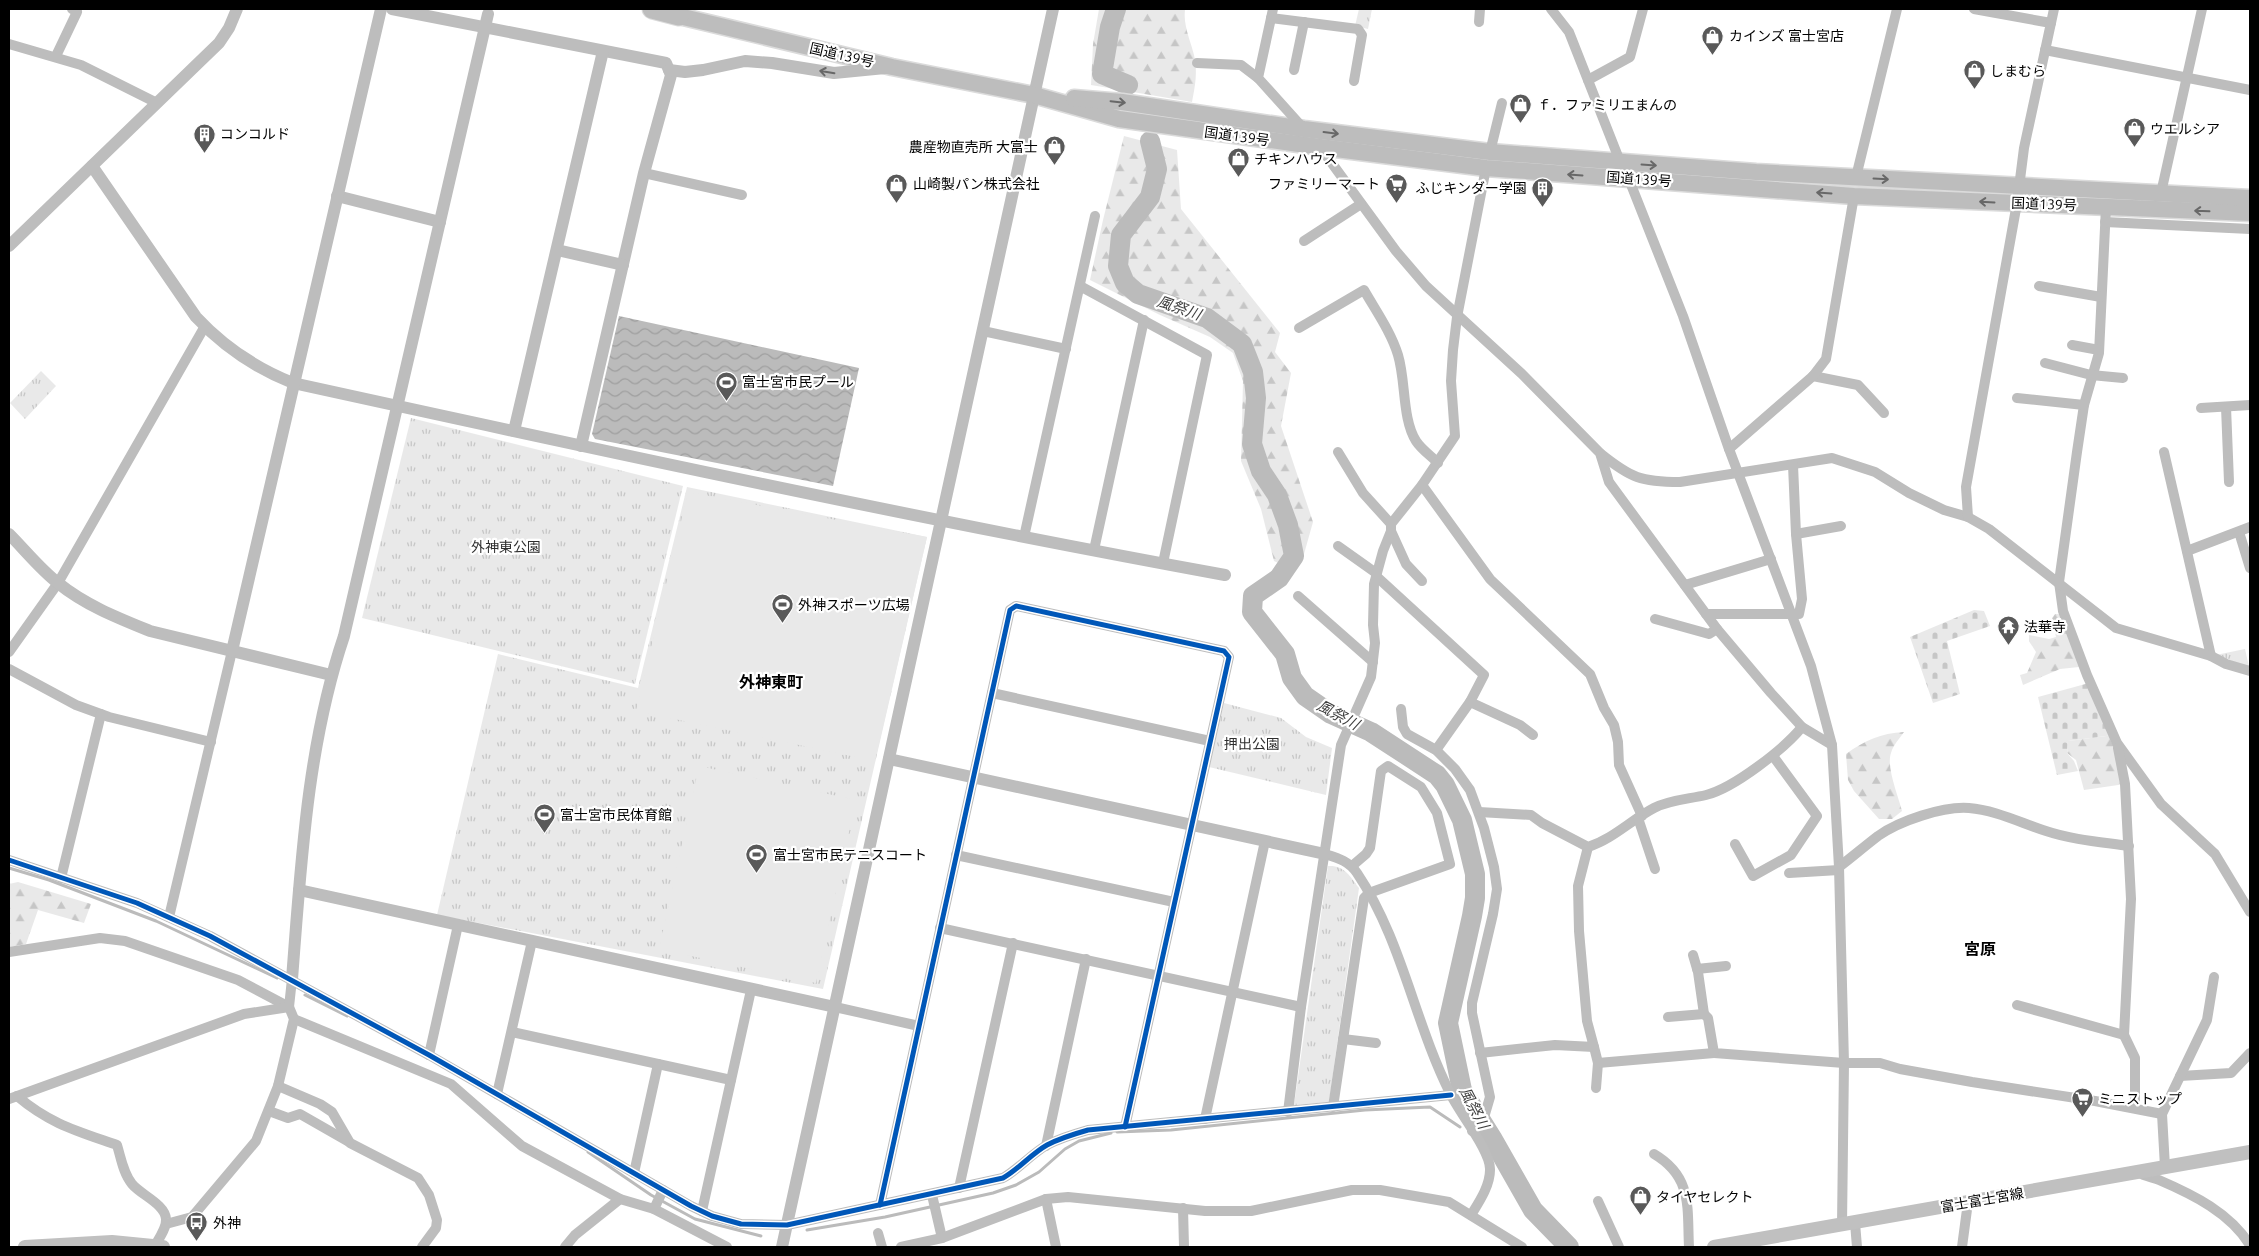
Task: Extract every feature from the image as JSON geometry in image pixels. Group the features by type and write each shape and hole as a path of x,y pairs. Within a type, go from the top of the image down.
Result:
{"highway":[{"path":"652,9 672,12"},
{"name":"国道139号","path":"672,12 892,67 1034,95 1119,118 1320,147 1488,160 1620,163 2250,198"},
{"name":"国道139号","path":"1034,95 1122,102 1304,129 1488,160 1629,179 1854,196 2017,204 2106,214 2250,213"}],"main road":[{"name":"富士富士宮線","path":"1714,1247 1749,1244 1848,1224 2250,1152"},
{"path":"24,1247 112,1242 157,1247"}],"street":[{"path":"56,56 77,12 72,9"},
{"path":"9,246 219,43 229,28 237,9"},
{"path":"169,917 381,9"},
{"path":"392,9 666,63 671,75 644,173 581,446"},
{"path":"782,1247 1054,9"},
{"path":"1479,22 1480,9"},
{"path":"1551,9 1569,32 1683,316 1738,473 1811,666 1832,745 1839,869 1848,1224 1857,1247"},
{"path":"1588,80 1630,57 1643,9"},
{"path":"1856,177 1898,9"},
{"path":"1974,9 2051,23"},
{"path":"1968,518 1966,487 2017,204 2024,148 2054,9"},
{"path":"2161,193 2202,9"},
{"path":"1258,78 1272,13 1304,22 1358,29 1362,35 1354,81"},
{"path":"166,1224 192,1217 256,1141 278,1086 294,1020 289,1007 299,890 314,761 331,675 344,636 488,14"},
{"path":"1294,70 1304,22"},
{"path":"9,44 56,56 81,65 158,103"},
{"path":"2045,50 2250,90"},
{"path":"514,432 604,51"},
{"path":"669,70 685,72 703,70 745,61 772,63 834,73 892,67"},
{"path":"1197,63 1242,64 1258,78 1304,129"},
{"path":"1288,1112 1341,745 1371,678 1376,574 1391,527 1438,463 1455,436 1451,381 1457,317 1488,160 1502,104"},
{"path":"1320,147 1360,204 1420,279 1457,317 1522,374 1600,453 1624,472 1639,479 1656,482 1680,482 1832,458 1875,472 1909,493 1989,529 2116,628 2211,656 2226,664 2250,671"},
{"path":"92,166 183,299 215,337 258,367 293,383 581,446 942,520 1225,575"},
{"path":"644,173 742,195"},
{"path":"337,196 440,222"},
{"path":"1729,448 1813,376 1826,359 1854,196"},
{"path":"1304,241 1360,204"},
{"path":"2250,229 2106,214 2099,350 2084,405 2059,582 2063,611 2087,675 2117,743 2160,804 2215,854 2250,912"},
{"path":"1024,536 1095,216"},
{"path":"557,250 623,265"},
{"path":"1080,286 1207,355 1163,563"},
{"path":"2039,286 2101,297"},
{"path":"1299,328 1364,290 1382,321 1397,353 1404,375 1407,418 1416,442 1438,463"},
{"path":"1094,550 1144,320"},
{"path":"9,652 58,583 205,326"},
{"path":"983,331 1066,349"},
{"path":"2072,346 2099,350"},
{"path":"2045,363 2091,375 2123,378"},
{"path":"1813,376 1858,385 1884,413"},
{"path":"2017,398 2084,405"},
{"path":"2201,408 2250,405"},
{"path":"2226,407 2229,482"},
{"path":"1338,452 1363,493 1391,527 1406,564 1422,581"},
{"path":"2164,452 2211,656"},
{"path":"1600,453 1610,482 1717,629 1770,693 1802,727 1832,745"},
{"path":"1706,614 1800,614 1802,599 1796,534 1793,465"},
{"path":"1422,485 1490,579 1590,674 1604,708 1614,725 1618,742 1619,765 1640,817 1655,868"},
{"path":"1796,534 1841,526"},
{"path":"2187,551 2250,527"},
{"path":"2239,532 2250,568"},
{"path":"9,534 58,583 89,604 150,631 331,675"},
{"path":"1338,546 1376,574 1484,675 1470,702 1436,750"},
{"path":"1685,585 1770,559"},
{"path":"1298,596 1373,662"},
{"path":"880,1205 1010,610 1016,606 1224,651 1228,658 1125,1126"},
{"path":"1655,619 1709,634 1717,629"},
{"path":"9,669 76,705 101,714 211,742"},
{"path":"992,693 1210,741"},
{"path":"1470,702 1520,725 1533,735"},
{"path":"1401,709 1403,726 1407,734 1436,750 1456,768 1470,790 1479,812 1494,866 1497,889 1493,914 1472,1003 1472,1013 1490,1097 1485,1114 1473,1130"},
{"path":"61,878 101,714"},
{"path":"1479,812 1531,815 1542,823 1588,847 1601,843 1655,807 1720,790 1773,756 1802,727"},
{"path":"2117,743 2125,784 2131,899 2124,1035 2135,1058 2135,1108"},
{"path":"1735,844 1753,876 1791,855 1817,816 1773,756"},
{"path":"889,759 1325,854 1341,859 1352,866 1389,930 1432,1056 1451,1096 1488,1156 1490,1170 1488,1185 1471,1215"},
{"path":"1333,1107 1364,898 1369,893 1450,864 1437,813 1422,787 1388,766 1381,771 1370,848 1352,866"},
{"path":"1789,873 1839,869 1880,835 1907,821 1953,809 1969,808 1999,815 2048,832 2084,840 2129,846"},
{"path":"1205,1119 1265,841"},
{"path":"1588,847 1578,886 1579,931 1587,1020 1598,1062 1596,1088"},
{"path":"956,855 1174,902"},
{"path":"9,860 137,902 210,936 429,1055 702,1212 741,1224 787,1225 932,1195 1003,1178 1046,1146 1068,1135 1088,1130 1451,1096"},
{"path":"299,890 919,1026"},
{"path":"429,1055 458,925"},
{"path":"940,928 1302,1006"},
{"path":"9,952 100,938 125,941 238,980 289,1007"},
{"path":"497,1094 532,941"},
{"path":"959,1188 1013,943"},
{"path":"1693,954 1704,1014 1708,1018 1714,1053"},
{"path":"1046,1146 1086,959"},
{"path":"1697,969 1726,966"},
{"path":"2165,1167 2162,1114 2206,1020 2214,977"},
{"path":"702,1212 751,990"},
{"path":"2017,1005 2124,1035"},
{"path":"13,1098 244,1014 289,1007"},
{"path":"1668,1017 1704,1014"},
{"path":"294,1020 451,1084 522,1146 620,1199 654,1209 727,1247"},
{"path":"512,1032 730,1080"},
{"path":"1343,1039 1376,1043"},
{"path":"1480,1053 1555,1045 1594,1047"},
{"path":"1598,1062 1714,1053 1844,1063 1880,1063 1900,1069 2162,1114"},
{"path":"2180,1076 2231,1073 2250,1053"},
{"path":"634,1173 658,1064"},
{"path":"278,1086 308,1098 332,1112 350,1143"},
{"path":"13,1098 54,1123 117,1145 123,1168 131,1184 160,1208 166,1217 166,1224 157,1247"},
{"path":"269,1111 288,1118 300,1114 350,1143 418,1178 430,1195 435,1210 436,1228 422,1247"},
{"path":"1654,1154 1679,1177 1687,1193 1689,1247"},
{"path":"2138,1172 2144,1176 2157,1179 2214,1207 2243,1234 2250,1245"},
{"path":"654,1209 663,1190"},
{"path":"900,1247 942,1238 1046,1199 1084,1198 1183,1208 1251,1211 1352,1190 1380,1190 1449,1202 1522,1247"},
{"path":"932,1195 942,1238"},
{"path":"565,1247 575,1235 620,1199"},
{"path":"1046,1199 1056,1247"},
{"path":"1598,1201 1619,1247"},
{"path":"1962,1247 1968,1202"},
{"path":"1183,1208 1184,1247"},
{"path":"878,1233 882,1247"}],"green space":[{"path":"1099,9 1185,9 1186,26 1196,67 1192,102 1091,85 1093,44"},
{"path":"1359,9 1372,9 1368,29 1355,26"},
{"path":"1124,136 1177,150 1181,209 1280,333 1275,352 1291,373 1281,426 1313,522 1304,554 1293,570 1274,561 1261,509 1241,461 1243,381 1233,353 1210,337 1160,315 1090,280"},
{"path":"41,371 56,386 25,419 10,403"},
{"name":"外神東公園","path":"411,418 683,486 635,684 362,618"},
{"path":"687,487 927,537 823,989 437,915 498,654 638,688"},
{"name":"外神スポーツ広場","path":"688,492 927,537 875,761 636,711"},
{"path":"1974,610 1984,611 1990,626 1947,641 1960,694 1933,703 1910,637"},
{"path":"2055,614 2064,614 2079,667 2060,669 2023,685 2020,675 2027,673 2036,652 2029,641 2029,635 2049,639 2056,637 2052,618"},
{"path":"2245,649 2250,671 2211,656"},
{"path":"2089,683 2114,735 2068,741 2067,753 2074,761 2078,771 2057,775 2038,697"},
{"name":"押出公園","path":"1224,703 1281,718 1306,737 1332,748 1326,795 1209,767"},
{"path":"1904,732 1893,747 1890,759 1891,773 1902,811 1892,819 1879,819 1854,791 1848,780 1846,754 1873,738"},
{"path":"2114,735 2125,784 2084,790 2076,760 2067,753 2068,741"},
{"name":"富士宮市民テニスコート","path":"699,766 856,800 816,983 659,949"},
{"path":"1328,866 1342,869 1359,888 1329,1102 1294,1105"},
{"path":"18,882 91,904 84,923 38,910 26,944 9,947 9,884"}],"water":[{"name":"富士宮市民プール","path":"619,316 859,368 833,486 595,439 592,434"}],"waterway":[{"name":"風祭川","path":"1116,9 1110,27 1102,74 1128,85"},
{"name":"風祭川","path":"1150,141 1157,169 1150,197 1121,235 1118,266 1125,283 1138,294 1207,318 1242,344 1253,372 1256,398 1252,444 1261,471 1277,495 1288,525 1294,556 1279,578 1253,596 1252,612 1285,654 1292,678 1305,696 1331,714 1371,732 1437,775 1445,785 1462,820 1475,874 1475,898 1448,1023 1462,1090 1533,1210 1569,1247"},
{"path":"9,868 49,880 156,921 277,978"},
{"path":"305,995 347,1016"},
{"path":"1117,1132 1171,1130 1365,1110 1430,1107 1460,1127"},
{"path":"807,1230 885,1217 993,1193 1016,1185 1039,1172 1065,1149 1079,1141 1111,1133"},
{"path":"1480,1134 1492,1138"},
{"path":"588,1152 651,1195 695,1219 761,1236"}],"cycle path":[{"path":"880,1205 1010,610 1016,606 1224,651 1229,657 1125,1127"},
{"path":"9,860 137,903 210,936 429,1055 691,1206 712,1216 741,1224 787,1225 1003,1178 1047,1145 1088,1130 1451,1095"}],"place":[{"name":"カインズ 富士宮店","path":"1713,55"},
{"name":"しまむら","path":"1974,90"},
{"name":"ｆ．ファミリエまんの","path":"1521,124"},
{"name":"ウエルシア","path":"2134,148"},
{"name":"コンコルド","path":"204,153"},
{"name":"農産物直売所 大富士","path":"1054,166"},
{"name":"チキンハウス","path":"1238,178"},
{"name":"山崎製パン株式会社","path":"897,203"},
{"name":"ファミリーマート","path":"1396,203"},
{"name":"ふじキンダー学園","path":"1543,207"},
{"name":"富士宮市民プール","path":"726,401"},
{"name":"外神スポーツ広場","path":"782,624"},
{"name":"法華寺","path":"2008,646"},
{"name":"富士宮市民体育館","path":"544,834"},
{"name":"富士宮市民テニスコート","path":"757,874"},
{"name":"ミニストップ","path":"2082,1118"},
{"name":"タイヤセレクト","path":"1640,1216"},
{"name":"外神","path":"197,1242"}],"district":[{"name":"外神東町","path":"771,682"},
{"name":"宮原","path":"1980,949"}]}
